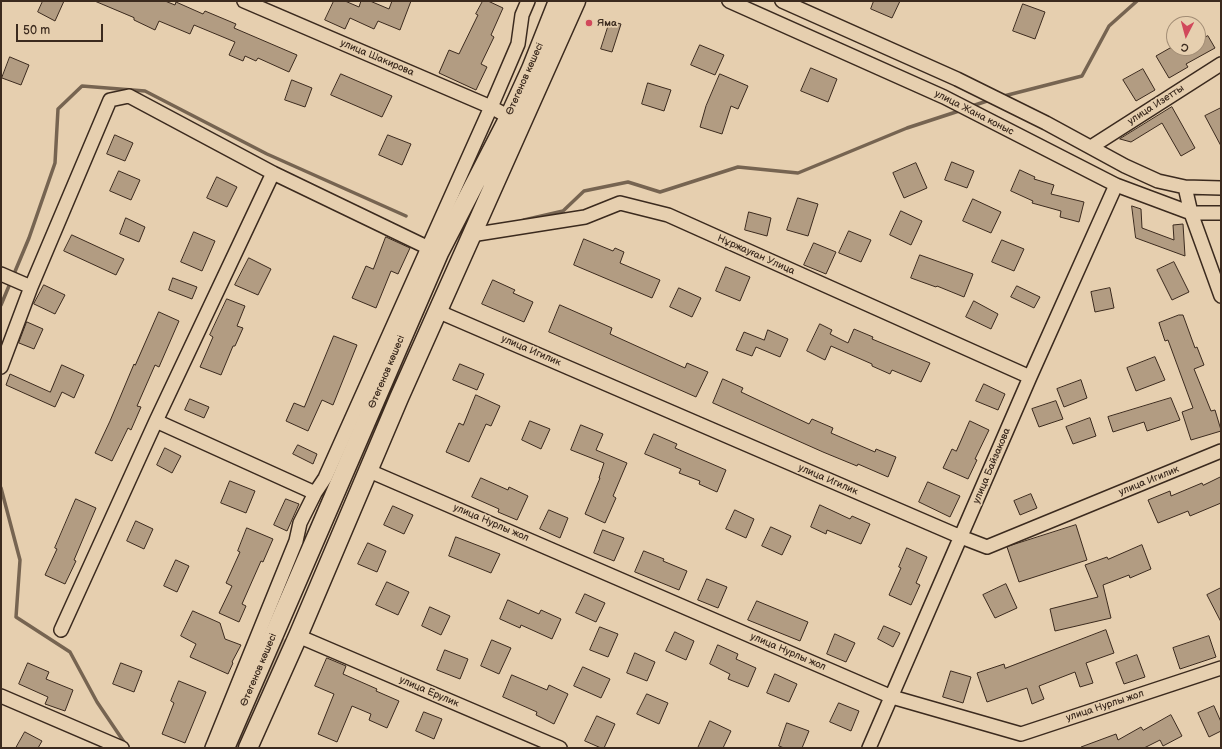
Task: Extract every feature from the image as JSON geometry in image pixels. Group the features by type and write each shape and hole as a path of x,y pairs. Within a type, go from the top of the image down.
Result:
{"main road":[{"name":"Өтегенов көшесі","path":"225,748 379,390 433,250 509,116 531,69 558,1"},
{"name":"Өтегенов көшесі","path":"248,748 298,636 367,470 576,1"},
{"path":"379,390 399,398"}],"street":[{"name":"улица Шакирова","path":"244,1 509,116"},
{"path":"212,748 296,541 300,523 315,492 325,478 433,250 518,44 522,15 528,1"},
{"name":"улица Жана коныс","path":"729,1 944,97 1116,185 1191,213 1221,214"},
{"path":"782,1 957,79 1091,147 1125,166 1158,181 1184,187 1221,188"},
{"name":"улица Изетты","path":"1091,147 1221,64"},
{"path":"1,367 31,287 110,100 129,96 272,173 433,250"},
{"path":"61,630 156,421 272,173"},
{"name":"улица Байзакова","path":"869,748 1030,377 1116,185"},
{"path":"1184,187 1191,213 1221,296"},
{"name":"Нұржауған Улица","path":"471,235 585,217 620,202 668,215 1030,377"},
{"path":"3,275 31,287"},
{"name":"улица Игилик","path":"437,311 987,547 1221,451"},
{"path":"156,421 315,492"},
{"name":"улица Нурлы жол","path":"367,470 892,697 1021,734 1221,668"},
{"name":"улица Ерулик","path":"298,636 560,748"},
{"path":"1,696 119,746"}],"shaded area":[{"path":"282,638 288,641 241,748 234,748"}],"building":[{"path":"43,1 64,1 55,21 38,12"},
{"path":"95,1 165,1 175,5 176,2 203,14 205,11 236,24 234,28 297,55 289,72 258,58 256,61 245,56 243,61 229,55 235,42 194,25 190,34 159,21 155,30 134,20 134,18"},
{"path":"334,1 345,1 359,7 361,1 370,1 389,9 392,1 411,1 400,30 378,21 374,29 350,18 345,29 325,20"},
{"path":"483,1 488,1 503,8 491,35 494,37 481,64 487,67 476,90 439,73 449,50 459,54 478,15 476,14"},
{"path":"874,1 900,1 892,18 871,9"},
{"path":"1023,4 1045,12 1035,39 1013,31"},
{"path":"610,21 621,24 612,52 601,49"},
{"path":"1208,36 1215,48 1206,53 1206,37"},
{"path":"700,45 724,55 715,75 691,65"},
{"path":"1166,50 1166,56 1200,56 1186,64 1188,67 1169,78 1156,56"},
{"path":"10,57 29,65 21,85 2,78"},
{"path":"811,68 837,79 828,102 801,91"},
{"path":"1143,69 1155,90 1136,101 1123,80"},
{"path":"341,74 392,96 382,117 331,95"},
{"path":"720,74 748,86 738,109 731,106 722,134 700,127 706,106"},
{"path":"292,80 312,88 305,107 285,100"},
{"path":"648,83 671,90 664,111 642,104"},
{"path":"1172,107 1195,148 1181,156 1162,123 1131,142 1120,139"},
{"path":"1221,108 1221,146 1205,116"},
{"path":"115,135 133,143 125,161 107,154"},
{"path":"388,135 411,144 402,165 379,155"},
{"path":"952,162 974,171 967,188 945,180"},
{"path":"916,163 927,188 904,198 893,173"},
{"path":"1020,170 1035,177 1034,179 1054,185 1051,194 1084,202 1079,222 1060,217 1061,211 1032,203 1033,201 1011,191"},
{"path":"119,171 140,180 131,200 110,191"},
{"path":"217,177 237,187 227,207 207,198"},
{"path":"798,198 818,204 808,236 787,230"},
{"path":"973,199 1001,212 991,233 963,221"},
{"path":"1132,206 1141,209 1142,228 1174,240 1173,225 1183,224 1185,256 1136,238"},
{"path":"901,211 922,221 911,245 890,235"},
{"path":"749,212 771,218 767,236 745,230"},
{"path":"126,218 145,227 139,242 120,234"},
{"path":"849,231 871,240 861,262 839,253"},
{"path":"194,232 215,241 202,271 181,262"},
{"path":"72,235 124,259 116,275 64,251"},
{"path":"386,237 410,248 398,274 391,271 376,308 352,298 366,266 373,269"},
{"path":"584,239 613,251 615,248 624,252 620,263 660,280 652,298 574,265"},
{"path":"1002,240 1024,249 1014,271 992,262"},
{"path":"814,243 836,252 826,274 804,265"},
{"path":"920,255 973,274 964,297 937,286 936,287 911,278"},
{"path":"249,258 271,269 258,295 235,285"},
{"path":"1174,262 1189,292 1172,300 1157,270"},
{"path":"726,267 750,277 740,301 716,291"},
{"path":"173,278 197,287 192,299 169,290"},
{"path":"493,280 515,290 513,293 533,302 524,322 482,304"},
{"path":"44,285 65,295 55,314 34,304"},
{"path":"1017,286 1040,297 1034,308 1011,297"},
{"path":"679,288 701,298 692,317 670,307"},
{"path":"1110,288 1114,308 1095,312 1091,292"},
{"path":"227,299 245,306 237,326 243,328 235,346 233,346 221,375 200,367 213,337 210,335"},
{"path":"974,301 998,314 991,329 966,317"},
{"path":"560,305 612,328 610,334 685,368 687,363 708,372 696,397 549,332"},
{"path":"159,312 179,321 159,367 155,365 137,406 141,407 131,430 128,428 112,461 95,453 134,364 135,365"},
{"path":"1179,315 1183,315 1195,348 1197,347 1204,365 1194,369 1211,411 1215,410 1221,430 1191,440 1182,412 1193,408 1168,340 1165,341 1159,323"},
{"path":"27,322 43,329 34,349 19,343"},
{"path":"820,324 832,330 830,334 848,343 854,329 873,337 872,339 930,363 921,382 892,370 890,374 872,366 872,364 831,346 825,360 807,351"},
{"path":"768,330 788,339 780,357 756,347 752,356 736,350 744,332 764,340"},
{"path":"334,336 357,345 333,405 322,400 308,431 286,421 294,403 304,407"},
{"path":"1155,357 1165,380 1136,391 1127,368"},
{"path":"460,364 484,374 477,390 453,380"},
{"path":"62,365 84,375 74,398 62,392 55,407 6,385 10,374 50,392"},
{"path":"723,379 743,388 741,392 809,424 812,419 833,428 831,433 875,452 876,449 896,457 888,477 858,464 857,466 823,452 713,403"},
{"path":"1081,380 1087,398 1064,407 1057,389"},
{"path":"984,384 1005,394 998,410 976,401"},
{"path":"476,395 500,406 491,426 486,424 469,462 446,452 459,423 463,425"},
{"path":"1171,398 1180,420 1147,431 1144,422 1113,432 1108,417"},
{"path":"190,399 209,407 204,418 185,410"},
{"path":"1056,401 1063,419 1039,427 1032,409"},
{"path":"1090,418 1096,436 1073,444 1066,427"},
{"path":"530,421 550,429 541,449 522,440"},
{"path":"970,421 989,430 975,459 977,460 968,479 943,468 952,449 956,451"},
{"path":"581,425 603,434 596,450 627,463 613,496 616,498 605,523 585,514 600,478 604,463 571,450"},
{"path":"654,434 677,444 675,448 726,470 717,492 699,484 700,481 679,473 681,469 645,454"},
{"path":"298,445 317,454 313,464 293,454"},
{"path":"165,448 181,456 172,473 157,465"},
{"path":"1221,477 1221,503 1190,516 1188,511 1158,523 1148,500 1170,491 1171,496"},
{"path":"481,478 508,490 509,487 528,496 517,520 498,512 499,509 472,497"},
{"path":"230,481 255,491 246,513 221,503"},
{"path":"928,482 960,496 950,517 919,502"},
{"path":"1031,494 1037,508 1020,515 1014,501"},
{"path":"76,499 96,508 74,560 76,561 65,584 45,575 57,549 55,548"},
{"path":"286,499 299,504 287,531 274,525"},
{"path":"820,505 850,519 852,516 870,524 861,544 827,530 826,534 811,527"},
{"path":"393,506 413,515 404,534 384,525"},
{"path":"549,510 568,518 560,538 540,529"},
{"path":"735,510 754,519 746,538 726,529"},
{"path":"136,521 153,529 144,549 127,541"},
{"path":"1076,525 1087,560 1019,582 1007,547"},
{"path":"771,527 791,536 782,555 762,546"},
{"path":"247,528 273,539 263,562 261,561 242,604 246,606 239,622 219,613 232,586 226,583 240,552 238,551"},
{"path":"603,530 624,538 614,561 594,553"},
{"path":"456,537 500,554 491,573 449,556"},
{"path":"368,543 386,551 377,572 358,564"},
{"path":"1142,545 1151,569 1130,578 1129,575 1103,585 1111,618 1055,631 1050,609 1098,597 1085,565 1107,557 1108,559"},
{"path":"907,548 927,557 916,583 920,585 911,605 889,595 901,568 899,567"},
{"path":"644,551 687,571 679,590 635,572"},
{"path":"176,560 189,566 177,592 164,586"},
{"path":"707,579 727,587 718,608 698,600"},
{"path":"387,582 409,592 398,615 376,605"},
{"path":"1006,584 1017,608 995,618 983,595"},
{"path":"1221,588 1221,622 1207,595"},
{"path":"585,594 605,603 596,622 576,613"},
{"path":"508,600 539,614 541,610 561,619 552,639 521,625 520,628 500,619"},
{"path":"757,601 808,622 800,641 748,620"},
{"path":"430,607 450,616 441,635 422,626"},
{"path":"193,611 220,623 225,639 241,645 232,662 233,663 228,674 190,657 196,644 181,636"},
{"path":"884,626 900,633 893,647 878,639"},
{"path":"600,627 618,634 608,657 590,650"},
{"path":"1106,630 1114,653 1086,663 1093,683 1080,687 1075,672 1039,686 1044,699 1032,704 1027,688 987,702 977,673 1004,664 1005,668"},
{"path":"675,632 694,641 686,660 666,651"},
{"path":"835,634 855,643 846,662 827,654"},
{"path":"1209,636 1216,657 1180,669 1173,648"},
{"path":"492,640 511,648 499,674 481,666"},
{"path":"718,645 738,654 736,659 756,668 748,687 728,679 730,674 710,664"},
{"path":"445,650 468,659 460,679 437,670"},
{"path":"635,653 655,662 647,681 627,673"},
{"path":"1137,655 1145,677 1124,684 1116,663"},
{"path":"327,658 346,666 343,674 377,689 376,691 399,701 387,728 369,720 371,714 352,706 337,742 318,734 334,694 315,686"},
{"path":"28,663 49,672 46,679 73,690 65,711 45,704 48,697 19,684"},
{"path":"121,663 142,671 134,692 113,684"},
{"path":"583,667 610,679 601,698 574,686"},
{"path":"951,671 971,677 963,703 943,697"},
{"path":"775,674 797,684 789,702 767,693"},
{"path":"512,675 547,690 549,685 568,694 554,724 536,715 537,712 503,697"},
{"path":"179,681 206,692 185,743 162,734 174,703 171,701"},
{"path":"647,694 668,703 659,724 637,714"},
{"path":"839,703 859,711 851,731 830,722"},
{"path":"1214,706 1221,722 1221,731 1209,737 1198,713"},
{"path":"424,712 442,719 434,739 416,731"},
{"path":"1171,715 1182,736 1163,746 1160,740 1144,748 1081,748 1116,734 1118,740 1141,727 1143,730"},
{"path":"597,716 615,724 604,748 585,741"},
{"path":"710,721 731,731 723,748 698,748"},
{"path":"787,723 809,731 802,748 784,748 779,746"},
{"path":"25,732 42,741 38,748 16,748"}],"waterway":[{"path":"1000,97 1082,76 1109,26 1137,1"},
{"path":"1,305 29,238 55,163 58,109 82,86 145,91 267,154 406,216"},
{"path":"972,106 990,100"},
{"path":"524,220 563,211 584,191 628,182 660,192 738,167 798,173 907,128 962,110"},
{"path":"1,488 20,560 16,617 70,652 97,702 126,745"}],"place":[{"name":"Яма","path":"589,23"}]}
